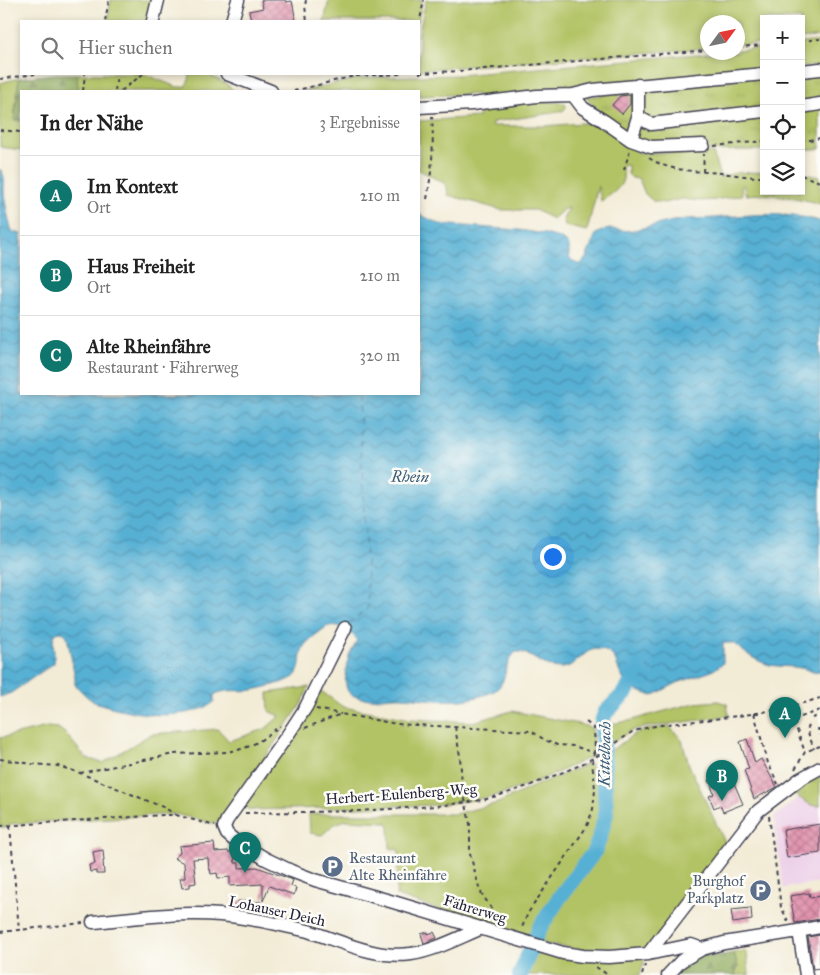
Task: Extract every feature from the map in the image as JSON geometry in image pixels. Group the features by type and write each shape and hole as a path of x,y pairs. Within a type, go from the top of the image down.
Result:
{"street":[{"path":"153,20 158,0"},
{"path":"232,20 238,0"},
{"path":"805,71 820,69"},
{"path":"425,107 472,104 537,96 573,95 593,90 638,85 760,74"},
{"path":"229,75 247,90"},
{"path":"229,75 268,90"},
{"path":"631,140 638,117 638,85"},
{"path":"573,95 583,108 604,120 631,140 651,147 703,145"},
{"path":"805,106 820,104"},
{"path":"638,117 651,124 760,111"},
{"path":"224,827 286,728 306,707 345,628"},
{"path":"648,954 758,811 800,779 820,768"},
{"name":"Fährerweg","path":"224,827 227,834 234,840 266,859 315,880 563,953 609,957 648,954 691,945 702,949"},
{"name":"Lohauser Deich","path":"93,922 185,913 223,915 307,931 362,950 408,955 423,952 482,928"},
{"path":"668,975 681,961 702,949 767,933 820,926"},
{"path":"791,930 806,975"}],"path":[{"path":"105,20 109,0"},
{"path":"306,0 307,20"},
{"path":"420,20 424,0"},
{"path":"805,41 820,39"},
{"path":"745,46 760,45"},
{"path":"420,73 700,51"},
{"path":"0,79 28,75"},
{"path":"83,90 85,75"},
{"path":"114,90 117,75"},
{"path":"122,90 142,75"},
{"path":"298,90 354,76 378,75"},
{"path":"425,107 434,141 431,179 426,200"},
{"path":"0,130 20,132"},
{"path":"805,139 820,138"},
{"path":"624,170 631,140"},
{"path":"703,172 703,145 716,146 760,140"},
{"path":"645,154 658,163 683,170 760,177"},
{"path":"805,176 820,182"},
{"path":"783,792 768,763 754,713 805,703 820,698"},
{"path":"306,707 397,724 530,731 557,745 574,746 594,753"},
{"path":"801,717 820,710"},
{"name":"Herbert-Eulenberg-Weg","path":"232,813 359,811 437,806 483,800 559,775 597,756 632,732 660,726 754,713"},
{"path":"80,773 174,754 238,750 286,728 311,726 341,714"},
{"path":"812,718 820,715"},
{"path":"520,940 528,913 587,826 593,809 595,790 592,764 595,748 594,728 586,722"},
{"path":"794,722 804,752 820,746"},
{"path":"809,725 807,730 814,749"},
{"path":"455,726 462,784 470,824 470,854 480,891 495,914 506,926"},
{"path":"820,729 818,729 820,736"},
{"path":"0,760 58,766 80,773 165,808 176,815 224,827"},
{"path":"767,804 781,908 791,930"},
{"path":"0,826 176,815"},
{"path":"10,826 19,930"},
{"path":"0,932 93,922"}],"shaded area":[{"path":"798,798 811,805 820,806 820,882 783,888 774,817"}],"green space":[{"path":"111,0 153,0 149,20 107,20"},
{"path":"329,0 422,0 418,20 324,20"},
{"path":"426,0 820,0 820,36 805,38 805,15 760,15 760,43 745,44 745,15 700,15 700,49 420,70 420,28"},
{"path":"820,41 820,66 805,67 805,43"},
{"path":"760,47 760,71 478,99 477,94 420,96 420,90 307,90 359,78 459,75 700,54 700,60 745,60 745,49"},
{"path":"820,71 820,149 805,149 805,73"},
{"path":"46,75 77,75 78,90 20,90 20,121 14,120 19,78"},
{"path":"77,75 147,75 177,87 185,87 190,75 209,75 227,84 233,90 78,90"},
{"path":"760,76 760,150 640,151 599,120 603,115 586,97"},
{"path":"19,78 14,120 20,121 20,150 0,147 0,83"},
{"path":"540,101 565,103 566,107 564,110 559,112 493,122 491,126 544,126 583,123 603,127 639,153 713,153 720,177 736,173 760,172 760,194 746,195 743,185 741,185 742,195 715,200 682,199 664,203 653,201 645,194 639,179 632,178 628,174 628,165 622,166 622,183 614,192 601,201 598,186 587,231 565,226 563,219 569,208 564,209 553,219 535,210 501,210 448,195 447,187 444,183 420,171 420,121 479,117 480,108"},
{"path":"805,174 820,177 820,204 773,195 805,195"},
{"path":"309,687 302,703 224,817 218,822 211,823 175,814 9,824 9,827 0,827 0,738 47,727 58,728 66,734 86,758 103,763 151,734 218,729 229,741 265,729 280,716 269,711 268,693"},
{"path":"321,691 343,707 411,719 473,722 512,711 579,724 592,728 592,756 522,787 498,795 467,801 436,805 250,810 246,808 245,803"},
{"path":"718,701 727,704 729,716 640,728 631,731 605,747 604,725 629,721 695,703"},
{"path":"669,726 682,740 689,765 728,849 648,951 608,954 534,942 595,855 607,828 610,813 606,754 641,731"},
{"path":"601,759 603,814 597,839 591,850 526,937 396,896 399,850 390,848 389,826 386,822 346,820 333,825 322,835 310,833 309,814 455,814 498,803 590,763 593,776 596,761"},
{"path":"820,770 820,806 811,805 788,791"},
{"path":"534,950 645,957 640,975 523,975"},
{"path":"708,950 710,957 734,953 738,967 735,975 675,975 685,965"},
{"path":"744,951 747,954 749,975 735,975 738,967 734,953"}],"water":[{"name":"Rhein","path":"0,169 4,177 5,201 11,228 13,232 20,234 20,395 420,395 420,214 439,224 519,230 559,238 569,246 570,259 578,264 581,264 586,258 596,234 608,229 630,231 686,219 753,215 793,216 820,221 820,672 797,667 770,665 755,659 733,643 725,643 723,644 723,663 712,671 677,683 652,696 628,687 613,656 603,650 591,650 573,664 562,668 552,667 522,652 516,652 509,661 500,686 485,695 454,700 398,697 361,698 349,692 346,683 349,656 357,640 343,628 330,626 326,627 305,645 297,674 294,677 274,685 252,690 219,693 214,695 214,702 197,710 158,715 115,708 88,698 75,685 67,636 60,632 56,633 53,640 54,663 11,693 0,697"}],"building":[{"path":"261,0 292,1 296,20 251,20 249,11 263,8"},
{"path":"629,95 630,104 622,114 612,105 620,96"},
{"path":"747,739 755,763 761,759 777,787 754,799 744,770 749,769 740,742"},
{"path":"724,774 725,778 731,776 743,804 723,812 720,805 714,808 709,796 714,794 709,780"},
{"path":"820,824 820,853 787,858 783,830"},
{"path":"214,843 215,852 234,852 235,863 239,863 239,868 257,867 293,880 291,886 296,888 294,895 269,886 263,901 263,884 230,886 230,877 218,878 217,873 211,874 208,858 193,859 196,883 190,884 190,887 182,888 180,878 185,878 184,863 174,858 180,853 179,846"},
{"path":"103,850 104,874 96,874 96,871 90,872 89,865 95,864 93,852"},
{"path":"809,893 810,898 820,896 820,919 795,923 790,896"},
{"path":"238,901 261,902 260,911 269,914 238,909"},
{"path":"751,908 752,920 733,923 731,910"},
{"path":"428,932 428,934 434,932 437,938 424,943 421,934"},
{"path":"820,935 820,968 813,969 808,937"}],"waterway":[{"name":"Kittelbach","path":"520,975 539,929 559,898 594,852 599,840 606,814 602,722 605,713 626,692 639,668"}],"ferry route":[{"path":"349,624 368,608 359,395"}],"place":[{"name":"Im Kontext","path":"785,738"},
{"name":"Haus Freiheit","path":"722,801"},
{"name":"Restaurant Alte Rheinfähre","path":"333,867"},
{"name":"Alte Rheinfähre","path":"245,873"},
{"name":"Burghof Parkplatz","path":"760,890"}]}
